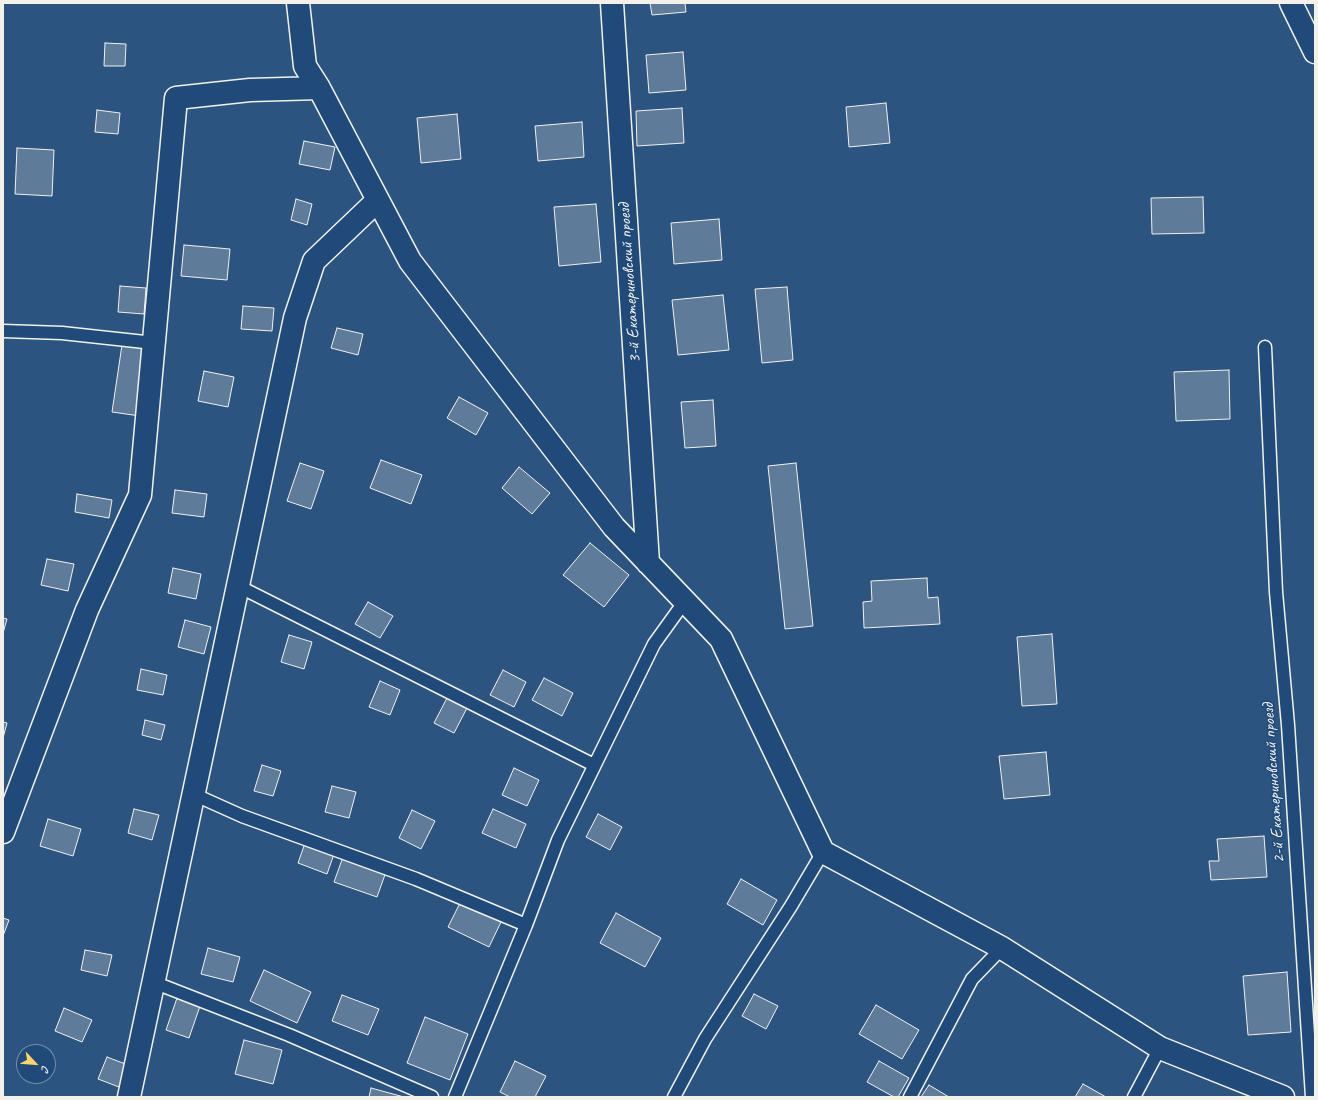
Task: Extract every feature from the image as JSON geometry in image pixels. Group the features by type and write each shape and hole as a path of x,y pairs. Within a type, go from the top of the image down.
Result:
{"street":[{"path":"298,3 305,66 319,88 410,262 614,527 721,639 823,852 1002,948 1160,1048 1283,1097"},
{"name":"3-й Екатериновский проезд","path":"612,3 648,563"},
{"path":"1291,3 1315,52"},
{"path":"3,832 86,610 140,495 176,98 250,90 319,88"},
{"path":"129,1097 295,318 314,261 378,200"}],"lane":[{"path":"3,331 62,333 154,343"},
{"name":"2-й Екатериновский проезд","path":"1265,347 1276,592 1288,725 1312,1097"},
{"path":"238,586 594,766"},
{"path":"455,1097 526,925 558,840 654,644 684,602"},
{"path":"193,794 242,816 416,879 526,925"},
{"path":"674,1097 705,1039 791,906 823,852"},
{"path":"910,1097 972,978 1002,948"},
{"path":"153,982 289,1035 432,1097"},
{"path":"1134,1097 1160,1048"}],"building":[{"path":"650,3 685,3 686,12 652,15"},
{"path":"105,43 126,44 125,66 104,66"},
{"path":"683,52 686,90 649,93 646,55"},
{"path":"886,103 890,143 849,147 846,107"},
{"path":"682,108 684,143 637,146 636,111"},
{"path":"97,110 120,113 118,134 95,132"},
{"path":"457,114 461,159 421,163 417,118"},
{"path":"582,122 584,157 538,161 535,126"},
{"path":"304,141 335,147 330,170 299,164"},
{"path":"17,148 54,150 52,196 15,194"},
{"path":"1203,197 1204,233 1152,234 1151,198"},
{"path":"296,199 312,204 307,225 291,220"},
{"path":"596,204 601,262 559,266 554,207"},
{"path":"719,219 722,260 674,264 671,223"},
{"path":"184,245 230,249 227,280 181,276"},
{"path":"120,286 146,288 144,314 118,312"},
{"path":"787,287 793,360 762,363 755,289"},
{"path":"723,295 729,350 678,355 672,300"},
{"path":"243,306 274,308 272,331 241,329"},
{"path":"337,328 363,334 358,355 331,348"},
{"path":"122,345 150,349 140,416 112,412"},
{"path":"1229,370 1230,419 1176,421 1174,372"},
{"path":"204,371 234,377 228,407 198,401"},
{"path":"459,397 488,413 476,435 447,418"},
{"path":"713,400 716,446 685,448 681,402"},
{"path":"381,460 422,475 411,504 370,488"},
{"path":"300,463 324,471 311,509 287,501"},
{"path":"796,463 813,626 785,629 768,466"},
{"path":"519,467 550,493 532,514 502,488"},
{"path":"175,490 207,494 204,517 172,513"},
{"path":"77,494 112,500 109,518 75,512"},
{"path":"590,543 629,575 604,607 563,575"},
{"path":"47,559 74,564 68,591 41,585"},
{"path":"173,568 201,574 196,599 168,593"},
{"path":"927,578 928,598 938,597 940,624 864,628 863,602 872,601 871,581"},
{"path":"368,602 393,616 380,638 355,624"},
{"path":"3,618 7,619 3,633"},
{"path":"185,620 211,627 204,654 178,647"},
{"path":"1052,634 1057,704 1022,706 1017,637"},
{"path":"289,635 312,642 304,669 281,662"},
{"path":"141,669 167,675 163,695 137,690"},
{"path":"503,670 526,682 514,707 490,695"},
{"path":"544,678 573,693 562,716 532,700"},
{"path":"380,681 400,690 390,715 369,707"},
{"path":"447,698 467,708 454,733 434,723"},
{"path":"145,720 165,725 161,740 142,735"},
{"path":"3,722 7,723 3,738"},
{"path":"1046,752 1050,795 1004,799 999,756"},
{"path":"262,765 281,771 273,796 254,791"},
{"path":"514,768 539,780 527,806 502,795"},
{"path":"332,786 356,792 349,818 325,812"},
{"path":"134,809 159,815 152,840 128,833"},
{"path":"493,809 526,824 516,848 482,833"},
{"path":"412,810 435,821 421,849 399,838"},
{"path":"598,814 622,827 610,850 586,837"},
{"path":"48,819 81,829 73,856 40,846"},
{"path":"1264,836 1267,877 1211,880 1209,861 1219,861 1217,839"},
{"path":"305,843 334,854 327,874 298,863"},
{"path":"343,857 386,872 377,897 334,882"},
{"path":"741,879 777,900 763,925 727,904"},
{"path":"461,901 502,920 489,947 448,927"},
{"path":"616,913 661,938 645,967 600,943"},
{"path":"3,918 9,920 3,936"},
{"path":"208,948 240,957 233,982 201,974"},
{"path":"85,950 112,955 107,976 81,970"},
{"path":"264,970 311,992 297,1023 250,1001"},
{"path":"1287,972 1291,1032 1248,1035 1243,976"},
{"path":"754,994 778,1006 766,1029 742,1016"},
{"path":"342,995 379,1009 368,1035 332,1021"},
{"path":"177,998 200,1006 189,1038 166,1030"},
{"path":"876,1005 919,1030 902,1059 859,1034"},
{"path":"64,1008 92,1020 82,1042 55,1031"},
{"path":"425,1017 468,1034 450,1080 407,1063"},
{"path":"244,1040 282,1050 273,1084 235,1074"},
{"path":"107,1057 128,1065 119,1087 98,1079"},
{"path":"515,1061 546,1076 535,1097 510,1097 500,1092"},
{"path":"879,1061 909,1078 898,1097 894,1097 867,1082"},
{"path":"1083,1084 1106,1097 1075,1097"},
{"path":"929,1085 949,1097 921,1097"},
{"path":"371,1088 404,1097 369,1097"}]}
